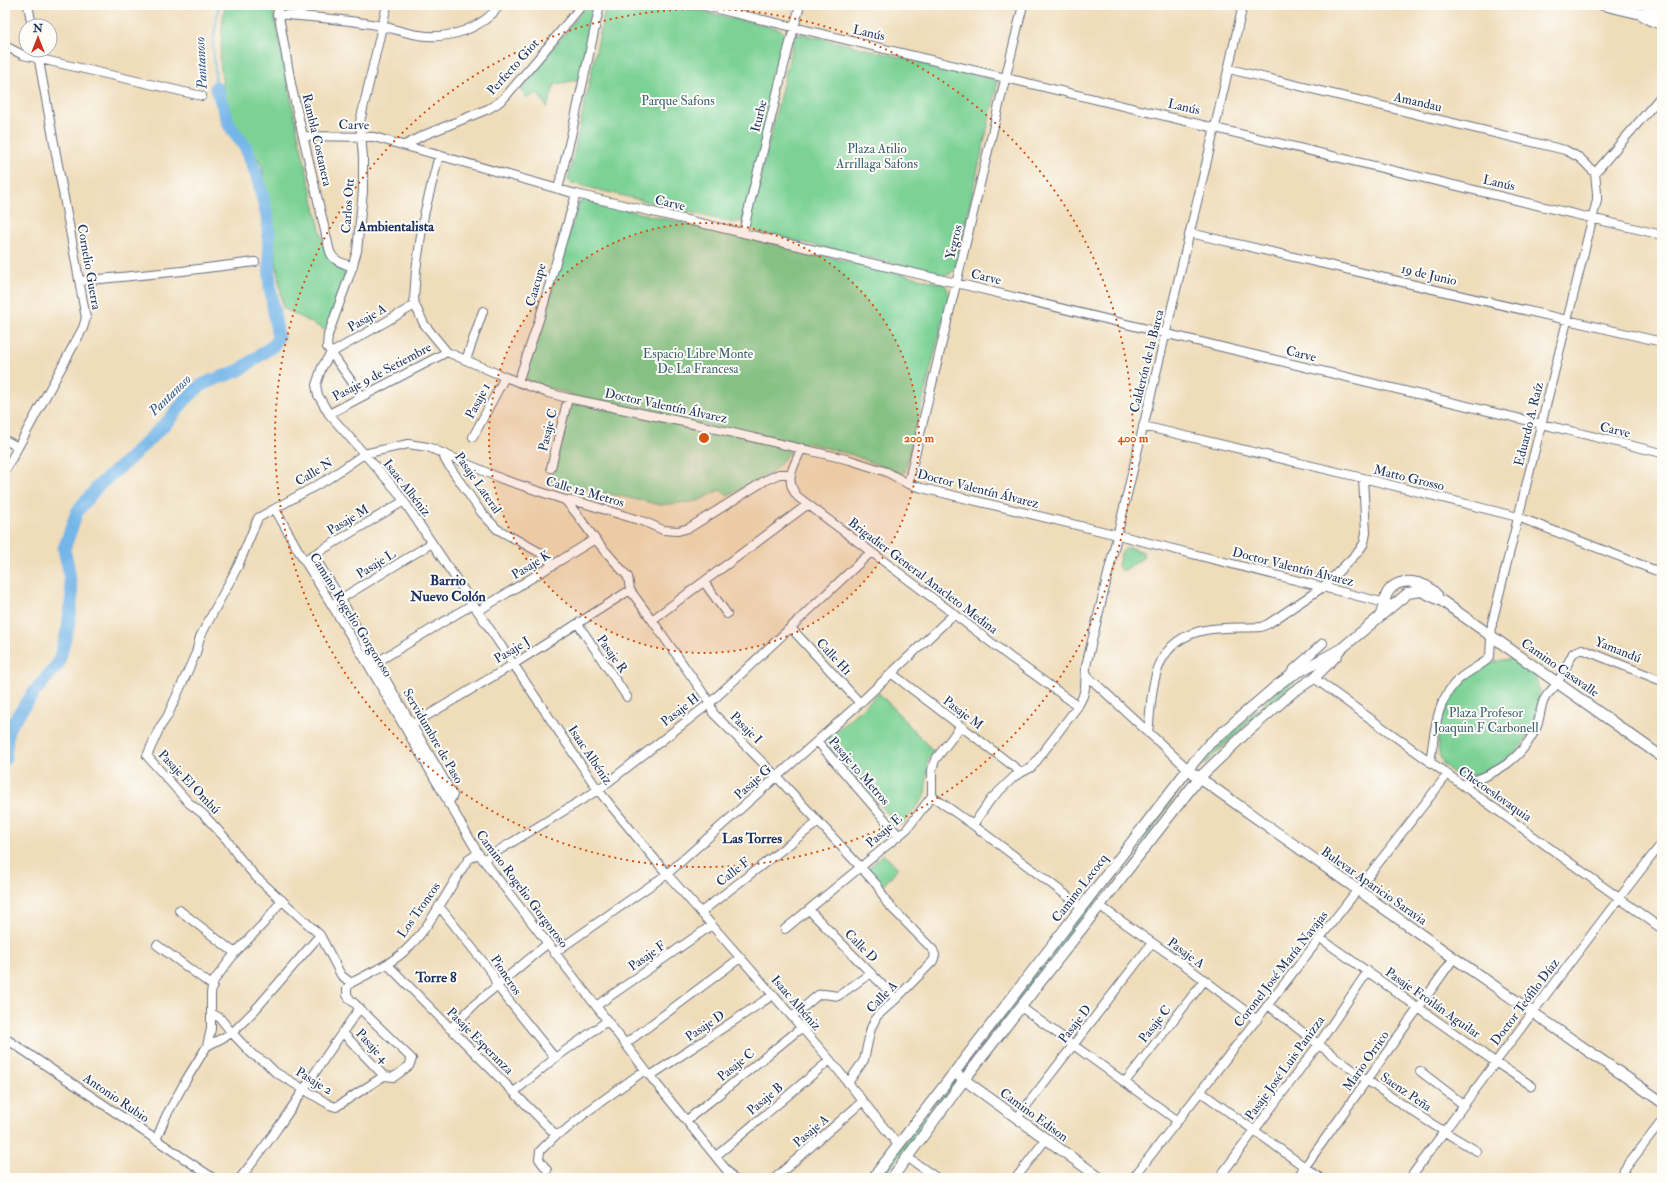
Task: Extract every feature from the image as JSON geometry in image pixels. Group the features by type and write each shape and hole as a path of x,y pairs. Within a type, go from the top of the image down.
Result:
{"street":[{"path":"28,5 30,18"},
{"name":"Rambla Costanera","path":"277,5 303,136 330,252 336,261 353,266"},
{"name":"Carlos Ott","path":"362,396 327,347 328,336 357,251 363,190 361,115 388,5"},
{"path":"278,14 373,24 419,36 437,36 457,33 484,21 500,5"},
{"name":"Perfecto Giot","path":"405,145 422,136 488,109 498,103 536,61 582,5"},
{"path":"558,189 572,136 600,5"},
{"name":"Lanús","path":"701,5 1592,217 1662,235"},
{"name":"Iturbe","path":"743,232 800,5"},
{"name":"Yegros","path":"908,484 1022,5"},
{"name":"Calderón de la Barca","path":"973,825 991,799 1015,776 1032,767 1078,706 1083,696 1086,672 1215,127 1242,5"},
{"path":"1603,5 1642,14 1650,20 1662,24"},
{"path":"1642,14 1651,12 1662,14"},
{"path":"5,46 17,53 39,59 202,96"},
{"name":"Cornelio Guerra","path":"5,471 83,328 86,318 39,59"},
{"name":"Amandau","path":"1228,69 1565,150 1580,158 1595,173"},
{"path":"1595,173 1662,95"},
{"name":"Carve","path":"303,136 374,137 576,194 743,232 1662,453"},
{"path":"439,155 424,215 415,280 415,305 424,324 446,352"},
{"name":"Eduardo A. Raíz","path":"1430,762 1435,726 1444,698 1459,680 1487,660 1491,651 1490,635 1492,623 1598,193 1595,173"},
{"name":"Caacupe","path":"518,382 540,316 576,194"},
{"name":"19 de Junio","path":"1190,233 1568,319 1662,342"},
{"path":"80,281 255,262"},
{"name":"Pasaje A","path":"331,353 415,305"},
{"path":"466,360 483,311"},
{"name":"Doctor Valentín Álvarez","path":"446,352 518,382 568,398 703,426 870,465 887,472 908,484 922,488 1118,535 1389,604"},
{"name":"Pasaje 9 de Setiembre","path":"329,414 446,352"},
{"name":"Isaac Albéniz","path":"331,353 322,367 316,385 318,394 329,414 397,490 598,790 667,874 830,1060 898,1145"},
{"name":"Pasaje 1","path":"473,437 505,377"},
{"name":"Pasaje C","path":"551,468 568,398"},
{"name":"Matto Grosso","path":"1143,426 1363,478 1518,517 1662,573"},
{"path":"5,440 18,447"},
{"name":"Calle 12 Metros","path":"364,454 408,444 428,447 502,479 565,500 583,503 645,522 663,530 678,531 689,528 766,480 779,474 791,474"},
{"path":"791,474 802,448"},
{"name":"Pasaje Lateral","path":"443,453 445,460 488,520 497,529 539,552 554,565"},
{"name":"Calle N","path":"275,509 328,479 364,454"},
{"name":"Brigadier General Anacleto Medina","path":"791,474 791,488 807,505 1078,706"},
{"path":"1148,733 1156,671 1160,660 1169,649 1180,640 1206,630 1261,627 1268,624 1323,587 1359,551 1364,543 1366,533 1363,478"},
{"name":"Pasaje I","path":"565,500 628,578 630,590 710,703 713,713 777,777 877,886 887,903 933,950 934,955"},
{"name":"Pasaje M","path":"304,561 404,501"},
{"path":"652,620 807,505"},
{"name":"Camino Rogelio Gorgoroso","path":"275,509 304,561 332,605 373,664 409,727 448,804 480,857 625,1044 733,1178"},
{"name":"Pasaje El Ombú","path":"275,509 264,513 258,518 238,566 200,637 196,653 170,710 146,756 189,803 203,814 227,840 256,878 320,935 341,975 351,983"},
{"name":"Pasaje K","path":"373,664 554,565 595,539"},
{"name":"Pasaje L","path":"332,605 432,543"},
{"name":"Pasaje H","path":"480,857 598,790 710,703 871,552"},
{"path":"313,555 341,599 373,664"},
{"path":"704,582 727,614"},
{"name":"Camino Lecocq","path":"873,1178 1188,769 1210,744 1287,678 1341,649 1380,617 1383,610 1389,604 1388,593 1398,584 1418,582 1426,585 1436,592 1442,601"},
{"name":"Pasaje J","path":"409,727 514,664 630,590"},
{"path":"1389,604 1408,593 1414,592 1425,593 1442,601"},
{"name":"Camino Casavalle","path":"1442,601 1662,757"},
{"name":"Pasaje G","path":"554,952 667,874 817,741 954,614"},
{"name":"Pasaje R","path":"578,624 627,697"},
{"name":"Calle H1","path":"791,628 860,702"},
{"path":"1287,678 1293,670 1323,643"},
{"name":"Camino Lecocq","path":"892,1178 964,1080 1199,778 1211,764 1293,692 1314,678 1335,658 1341,649"},
{"name":"Yamandú","path":"1558,682 1573,653 1582,649 1662,681"},
{"name":"Bulevar Aparicio Saravia","path":"1086,672 1095,684 1199,778 1358,891 1662,1102"},
{"name":"Pasaje M","path":"891,673 1021,772"},
{"name":"Checoeslovaquia","path":"1314,678 1447,775 1620,897 1662,929"},
{"path":"1462,785 1480,779 1502,768 1518,756 1529,741 1537,725 1544,700 1558,682"},
{"path":"961,726 937,758 933,766 932,796 973,825 1082,908"},
{"name":"Pasaje 10 Metros","path":"817,741 899,836"},
{"name":"Coronel José María Navajas","path":"1134,1178 1447,775"},
{"name":"Pasaje E","path":"785,929 907,829 932,796"},
{"name":"Calle F","path":"701,912 818,822"},
{"name":"Doctor Teófilo Díaz","path":"1410,1178 1532,1012 1662,844"},
{"name":"Los Troncos","path":"351,983 387,964 415,940 439,906 468,860 480,857"},
{"path":"156,1140 169,1110 207,1046 211,1030 211,993 213,982 235,953 282,900"},
{"name":"Pioneros","path":"439,906 492,974 496,986 555,1058"},
{"name":"Pasaje A","path":"1100,906 1257,1020"},
{"path":"178,910 235,953"},
{"name":"Calle D","path":"809,910 896,999"},
{"name":"Pasaje F","path":"596,1006 712,925"},
{"path":"207,1046 232,1034 255,1010 320,935"},
{"name":"Pasaje Froilán Aguilar","path":"1320,938 1495,1062 1532,1086"},
{"path":"450,1029 475,1004 547,944"},
{"name":"Pasaje D","path":"1017,1118 1152,944"},
{"path":"157,946 212,986"},
{"name":"Calle A","path":"848,1083 864,1060 871,1028 877,1016 933,961 934,955"},
{"path":"625,1044 740,958"},
{"name":"Mario Orrico","path":"1297,1178 1454,958"},
{"name":"Pasaje Esperanza","path":"387,964 514,1092 545,1126 556,1135"},
{"name":"Pasaje José Luis Panizza","path":"1219,1178 1318,1045 1368,971"},
{"path":"792,1017 818,995 824,994 838,996 871,973"},
{"name":"Pasaje C","path":"1125,1082 1204,981"},
{"path":"240,1178 264,1150 303,1088 360,1008 347,995 347,988 351,983"},
{"name":"Pasaje D","path":"547,1170 539,1159 538,1155 556,1135 563,1132 588,1111 773,995"},
{"name":"Saenz Peña","path":"1268,1005 1318,1045 1367,1080 1444,1132 1477,1151"},
{"path":"1021,1007 1178,1121"},
{"name":"Pasaje 2","path":"211,1014 220,1018 232,1034 253,1055 266,1063 275,1072 330,1105 336,1107 384,1076 394,1077 409,1066 412,1059 360,1008"},
{"path":"514,1092 555,1058 607,1021"},
{"name":"Pasaje C","path":"687,1120 801,1028"},
{"name":"Pasaje 4","path":"342,1032 384,1076"},
{"name":"Antonio Rubio","path":"5,1038 213,1178"},
{"name":"Pasaje B","path":"716,1156 830,1060"},
{"path":"1420,1071 1464,1105"},
{"name":"Camino Edison","path":"954,1073 1100,1178"},
{"path":"1201,1092 1304,1168 1320,1178"},
{"name":"Pasaje A","path":"775,1178 863,1101"},
{"path":"1618,1178 1662,1120"},
{"path":"1016,1178 1046,1139"},
{"path":"908,1157 937,1178"}],"green space":[{"path":"225,5 272,5 299,138 325,251 330,259 345,269 346,273 327,331 283,308 262,166 233,121 224,95 220,61"},
{"path":"587,5 596,5 579,80 555,84 547,108 538,93 527,98 521,90"},
{"name":"Parque Safons","path":"606,5 675,5 780,29 785,34 786,43 744,220 734,223 571,183 568,180"},
{"name":"Plaza Atilio Arrillaga Safons","path":"803,34 993,79 997,82 955,269 950,274 944,275 757,232 751,227 750,220 794,39 797,35"},
{"name":"Espacio Libre Monte De La Francesa","path":"584,200 944,284 947,289 948,299 905,472 900,474 853,455 807,443 791,451 770,474 728,496 720,490 698,501 661,505 550,481 572,394 531,384 525,375 579,203"},
{"path":"1130,548 1143,552 1144,557 1125,570 1121,570 1118,566 1121,553 1125,549"},
{"name":"Plaza Profesor Joaquin F Carbonell","path":"1502,660 1518,660 1528,666 1534,674 1539,693 1539,704 1534,724 1519,748 1505,762 1478,774 1466,776 1457,775 1444,765 1440,756 1438,735 1443,713 1451,696 1461,683 1480,669"},
{"path":"1306,672 1197,771 1207,758 1241,724 1288,682"},
{"path":"879,693 934,752 928,760 925,796 903,824 898,825 824,742"},
{"path":"1186,778 1187,779 1154,828 964,1073 983,1047 997,1022"},
{"path":"882,855 884,855 898,868 882,887 868,869"},
{"path":"953,1079 957,1081 883,1178 877,1178"}],"waterway":[{"name":"Pantanoso","path":"216,87 213,42 219,5"},
{"name":"Pantanoso","path":"5,759 8,729 35,691 58,664 68,628 72,595 64,549 77,512 98,486 127,461 169,420 186,399 200,386 240,370 274,345 278,338 270,287 268,220 257,176 245,146 229,125 216,87"}],"district":[{"name":"Ambientalista","path":"396,226"},
{"name":"Barrio Nuevo Colón","path":"448,588"},
{"name":"Las Torres","path":"752,838"},
{"name":"Torre 8","path":"436,977"}]}
